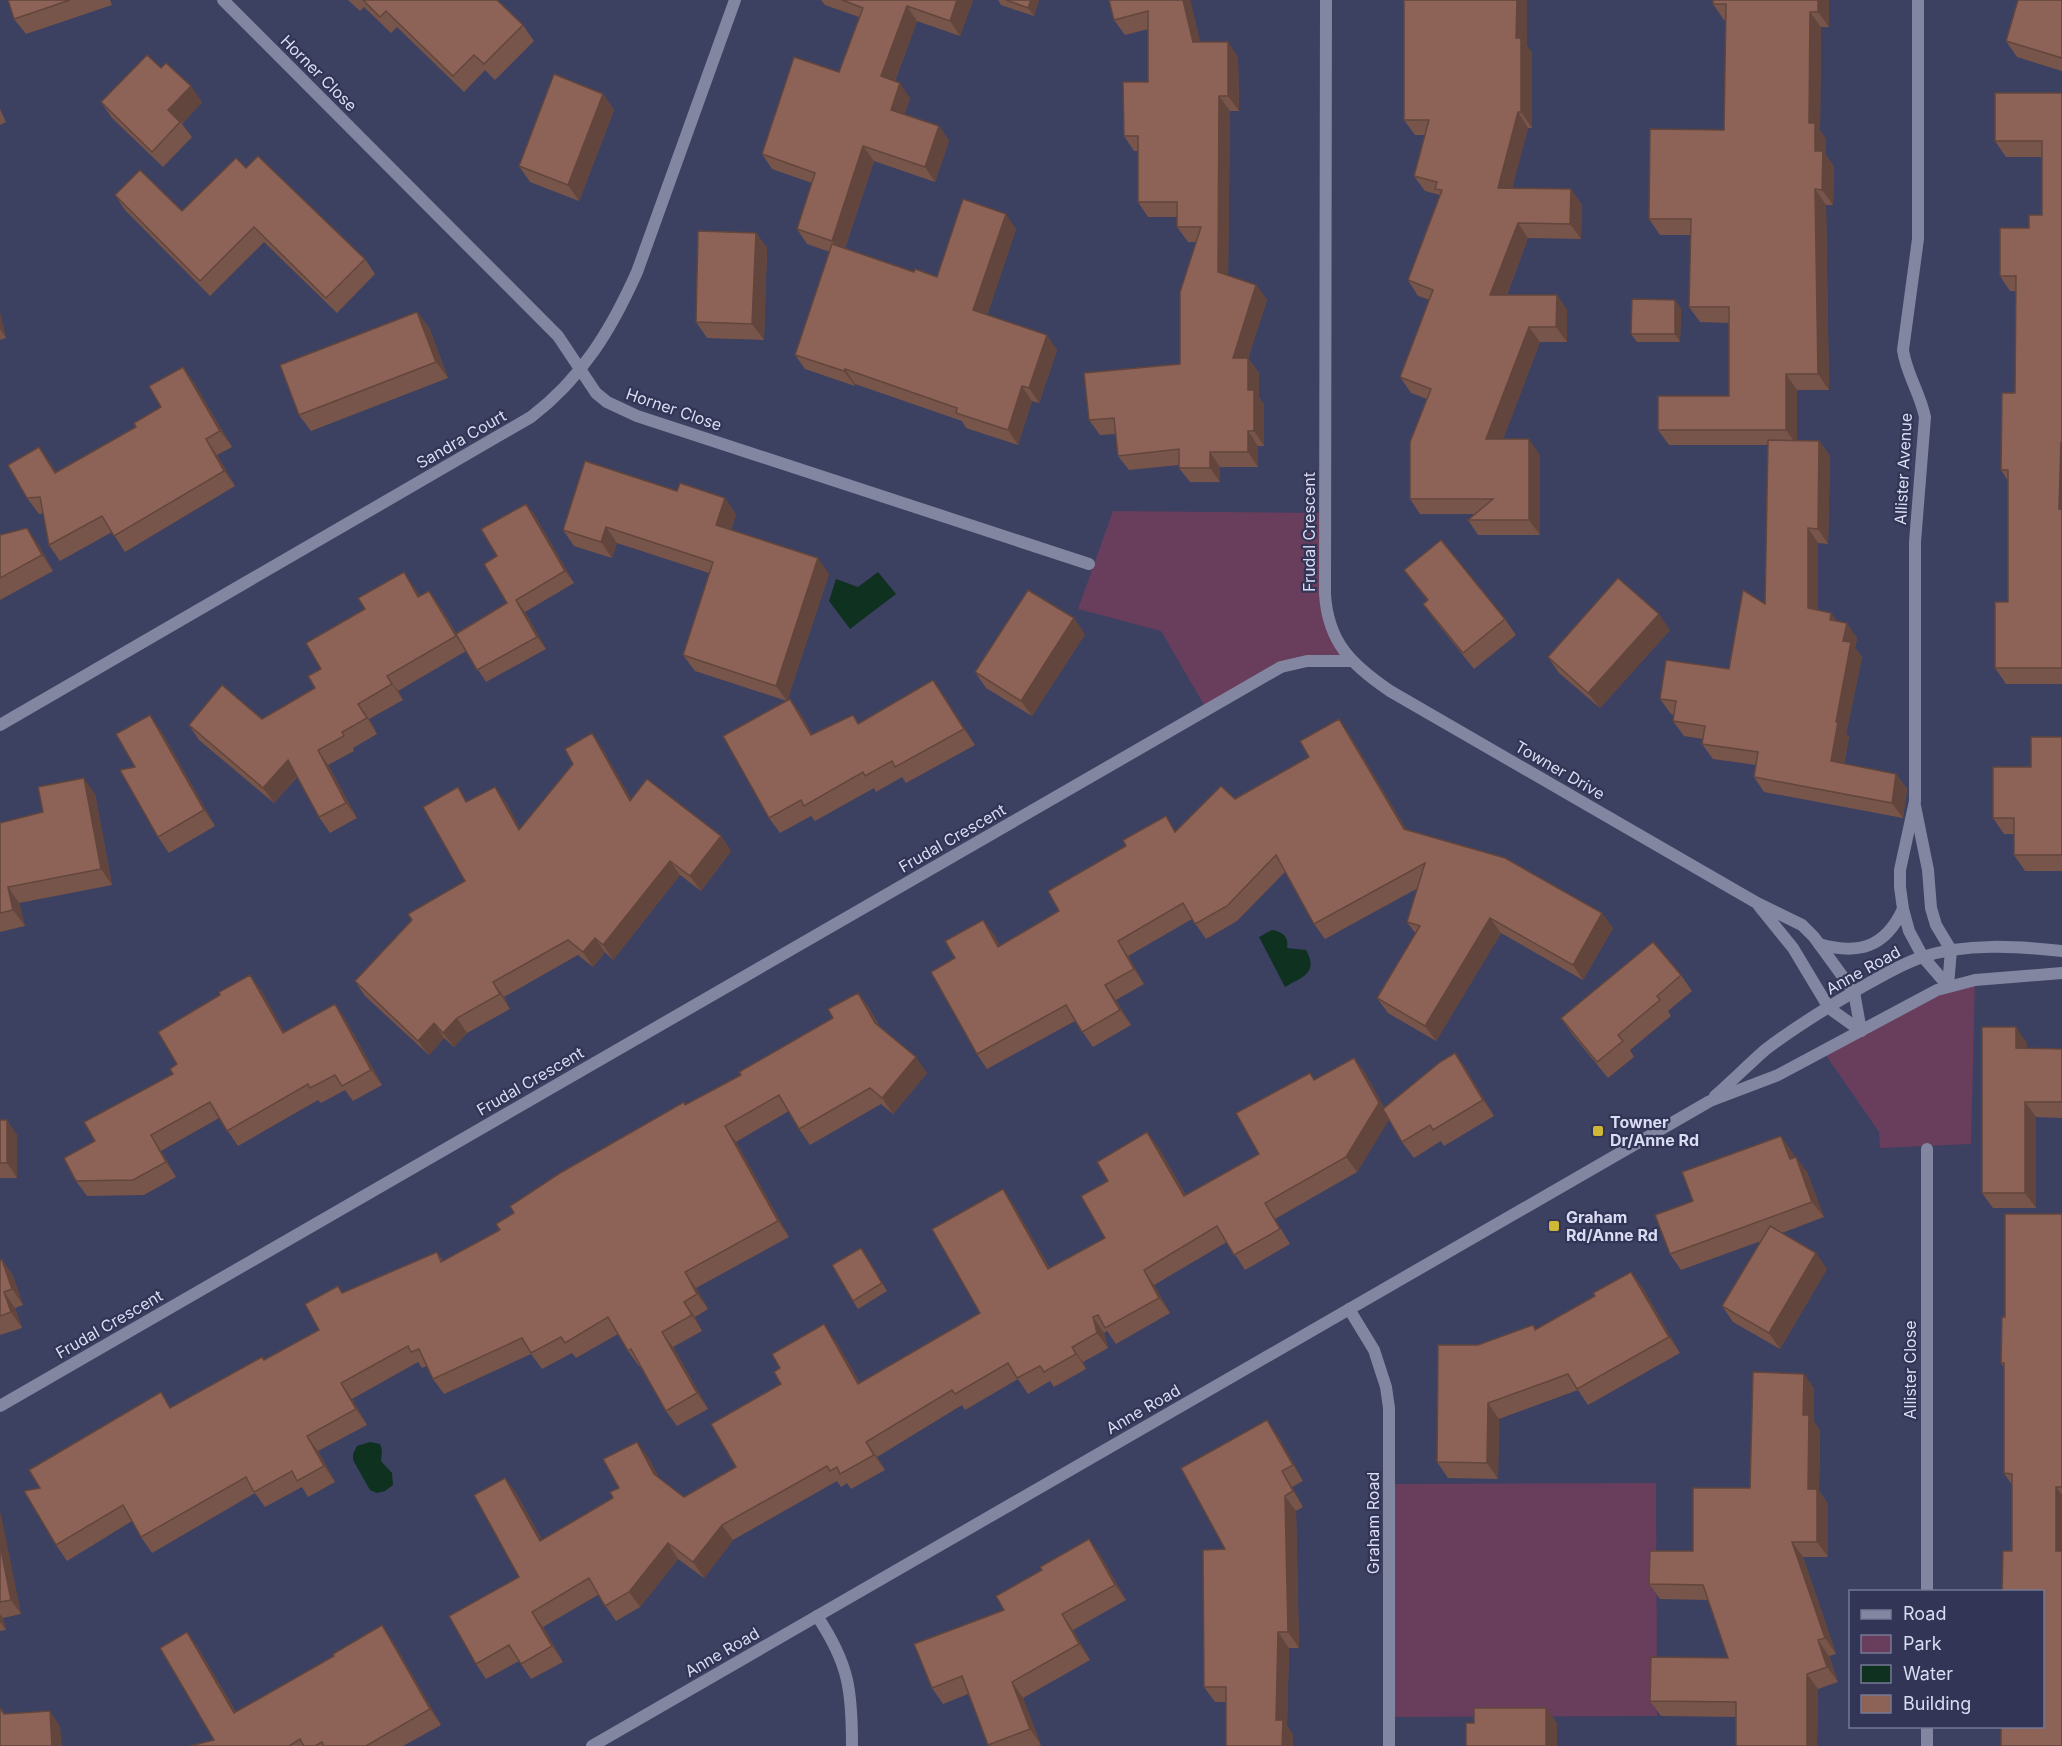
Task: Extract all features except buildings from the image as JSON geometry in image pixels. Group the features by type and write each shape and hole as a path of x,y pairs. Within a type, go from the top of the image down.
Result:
{"street":[{"name":"Horner Close","path":"223,0 558,336 596,393 623,411 1089,564"},
{"name":"Sandra Court","path":"0,725 531,417 553,401 581,369 609,330 637,272 735,0"},
{"name":"Frudal Crescent","path":"0,1406 1281,667 1307,661 1350,661 1329,623 1325,594 1326,0"},
{"name":"Allister Avenue","path":"1918,0 1918,239 1904,350 1905,363 1922,405 1924,417 1915,542 1914,801 1900,870 1903,909 1909,931 1923,957 1948,986"},
{"name":"Towner Drive","path":"1350,661 1390,691 1757,903 1802,925 1854,992"},
{"name":"Allister Avenue","path":"1914,801 1926,858 1931,909 1936,925 1951,950"},
{"name":"Towner Drive","path":"1757,903 1793,948 1829,1008"},
{"path":"1819,944 1854,950 1868,946 1890,932 1903,909"},
{"name":"Anne Road","path":"1710,1101 1767,1049 1854,992 1896,968 1923,957 1951,950 1994,947 2062,951"},
{"path":"1948,986 1951,950"},
{"name":"Anne Road","path":"592,1746 1710,1101 1778,1075 1923,997 1948,986 1975,980 2062,973"},
{"path":"1854,992 1861,1031"},
{"path":"1829,1008 1861,1031"},
{"name":"Allister Close","path":"1927,1149 1927,1590"},
{"name":"Graham Road","path":"1349,1309 1374,1350 1386,1387 1389,1408 1389,1746"},
{"path":"817,1616 833,1640 847,1676 852,1746"},
{"path":"1927,1728 1927,1746"}],"green space":[{"path":"1113,511 1326,513 1325,594 1350,661 1293,663 1207,710 1161,631 1078,609"},
{"path":"1975,980 1971,1144 1880,1148 1879,1132 1823,1051 1911,1004"},
{"path":"1656,1483 1657,1716 1389,1717 1389,1484"}],"water":[{"path":"878,572 896,594 850,629 829,601 836,579 858,587"},
{"path":"1272,930 1284,936 1287,948 1306,950 1310,958 1310,969 1307,973 1285,987 1259,937"},
{"path":"370,1442 380,1444 381,1461 392,1473 393,1485 377,1493 370,1490 353,1460 357,1446"}],"place":[{"name":"Towner Dr/Anne Rd","path":"1598,1131"},
{"name":"Graham Rd/Anne Rd","path":"1554,1226"}]}
